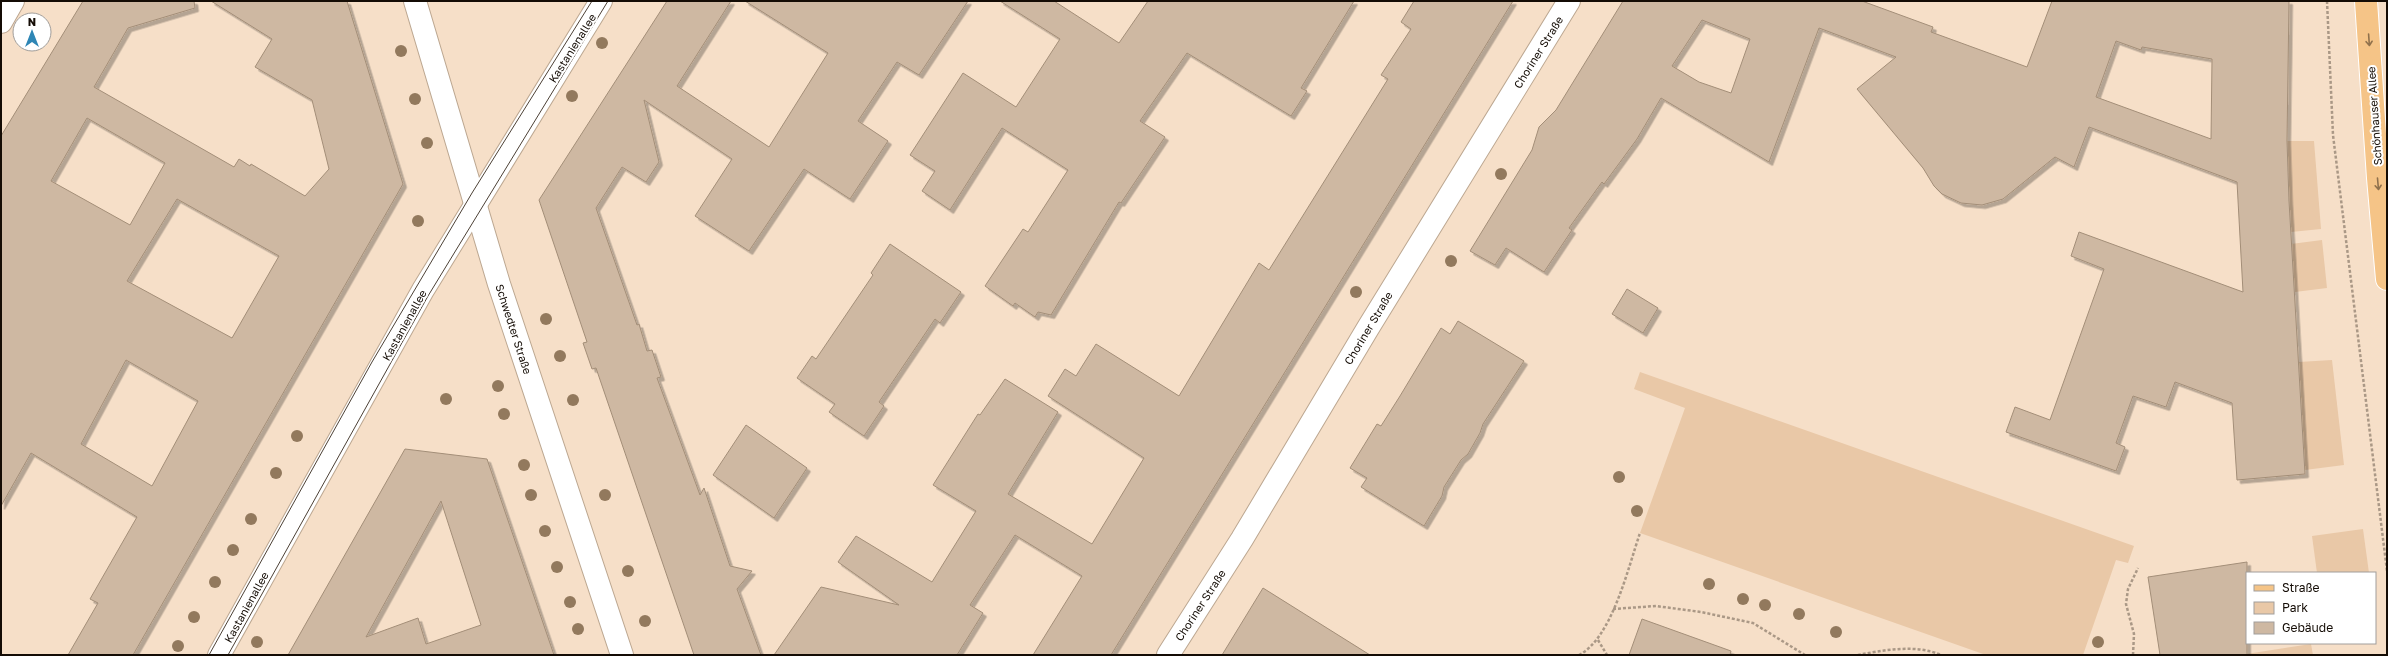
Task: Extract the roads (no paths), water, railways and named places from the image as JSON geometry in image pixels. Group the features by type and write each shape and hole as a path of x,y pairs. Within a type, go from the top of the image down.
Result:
{"main road":[{"name":"Schönhauser Allee","path":"2366,1 2378,178 2387,279"}],"street":[{"path":"1,22 13,1"},
{"name":"Schwedter Straße","path":"415,1 529,378 622,655"},
{"name":"Kastanienallee","path":"219,655 423,290 601,1"},
{"name":"Choriner Straße","path":"1168,655 1242,539 1368,328 1569,1"}],"tram line":[{"path":"209,655 372,362 472,193 592,1"},
{"path":"228,655 428,296 608,1"}]}
